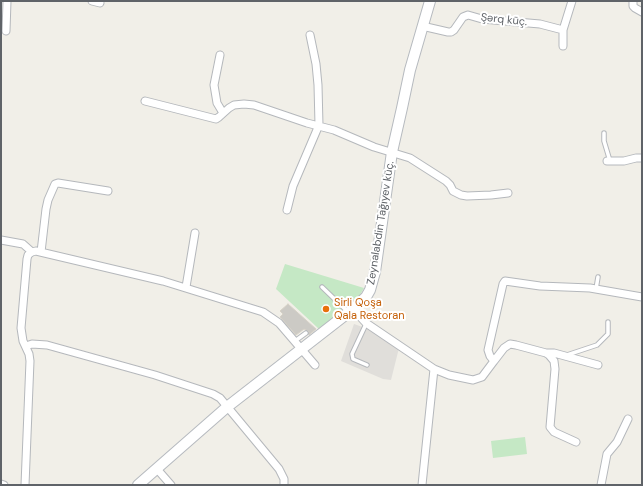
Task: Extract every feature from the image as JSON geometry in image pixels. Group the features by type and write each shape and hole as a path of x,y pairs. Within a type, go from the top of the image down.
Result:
{"street":[{"path":"6,31 10,1"},
{"path":"92,1 100,3"},
{"name":"Zeynalabdin Tağıyev küç.","path":"138,485 298,345 351,311 366,297 373,282 392,152 407,85 430,1"},
{"path":"563,46 563,30 572,1"},
{"path":"633,1 633,6 642,12"},
{"name":"Şərq küç.","path":"422,26 451,32 463,17 468,15 482,19 540,24 563,30"},
{"path":"287,210 293,186 319,126 316,64 310,35"},
{"path":"220,55 214,85 217,103 222,113"},
{"path":"145,101 211,118 219,117 222,113 234,105 254,105 307,124 334,130 374,147 410,158 446,181 453,191 461,195 467,196 508,193"},
{"path":"608,161 624,161 642,158"},
{"path":"41,252 46,209 55,184 108,191"},
{"path":"186,287 195,233"},
{"path":"1,240 23,244 32,252 41,252 186,287 263,312 279,323 315,365"},
{"path":"25,485 30,361 21,328 27,259 28,255 32,252"},
{"path":"494,361 488,350 503,282 509,281 548,287 596,289 642,297"},
{"path":"351,311 366,323 434,369 449,375 473,380 482,377 504,348 510,344 598,365"},
{"path":"26,346 32,344 47,345 156,375 213,394 220,398 279,469 284,479 284,485"},
{"path":"546,353 554,361 555,369 550,428 554,432 576,442"},
{"path":"422,485 434,369"},
{"path":"601,485 607,454 616,442 628,419"},
{"path":"157,469 171,485"}],"lane":[{"path":"604,133 608,161"},
{"path":"596,289 598,277"},
{"path":"322,286 351,311"},
{"path":"564,356 597,344 608,334 608,322"},
{"path":"366,323 352,354 353,359 367,365"},
{"path":"298,345 306,333"}],"shaded area":[{"path":"354,324 371,330 399,348 391,380 383,379 341,361"}],"green space":[{"path":"285,264 364,288 357,300 319,329 276,289"},
{"path":"525,437 527,454 493,458 491,441"}],"building":[{"path":"288,304 316,329 309,335 308,331 304,329 296,335 280,317 283,314 280,311"}],"place":[{"name":"Sirli Qoşa Qala Restoran","path":"326,309"}]}
